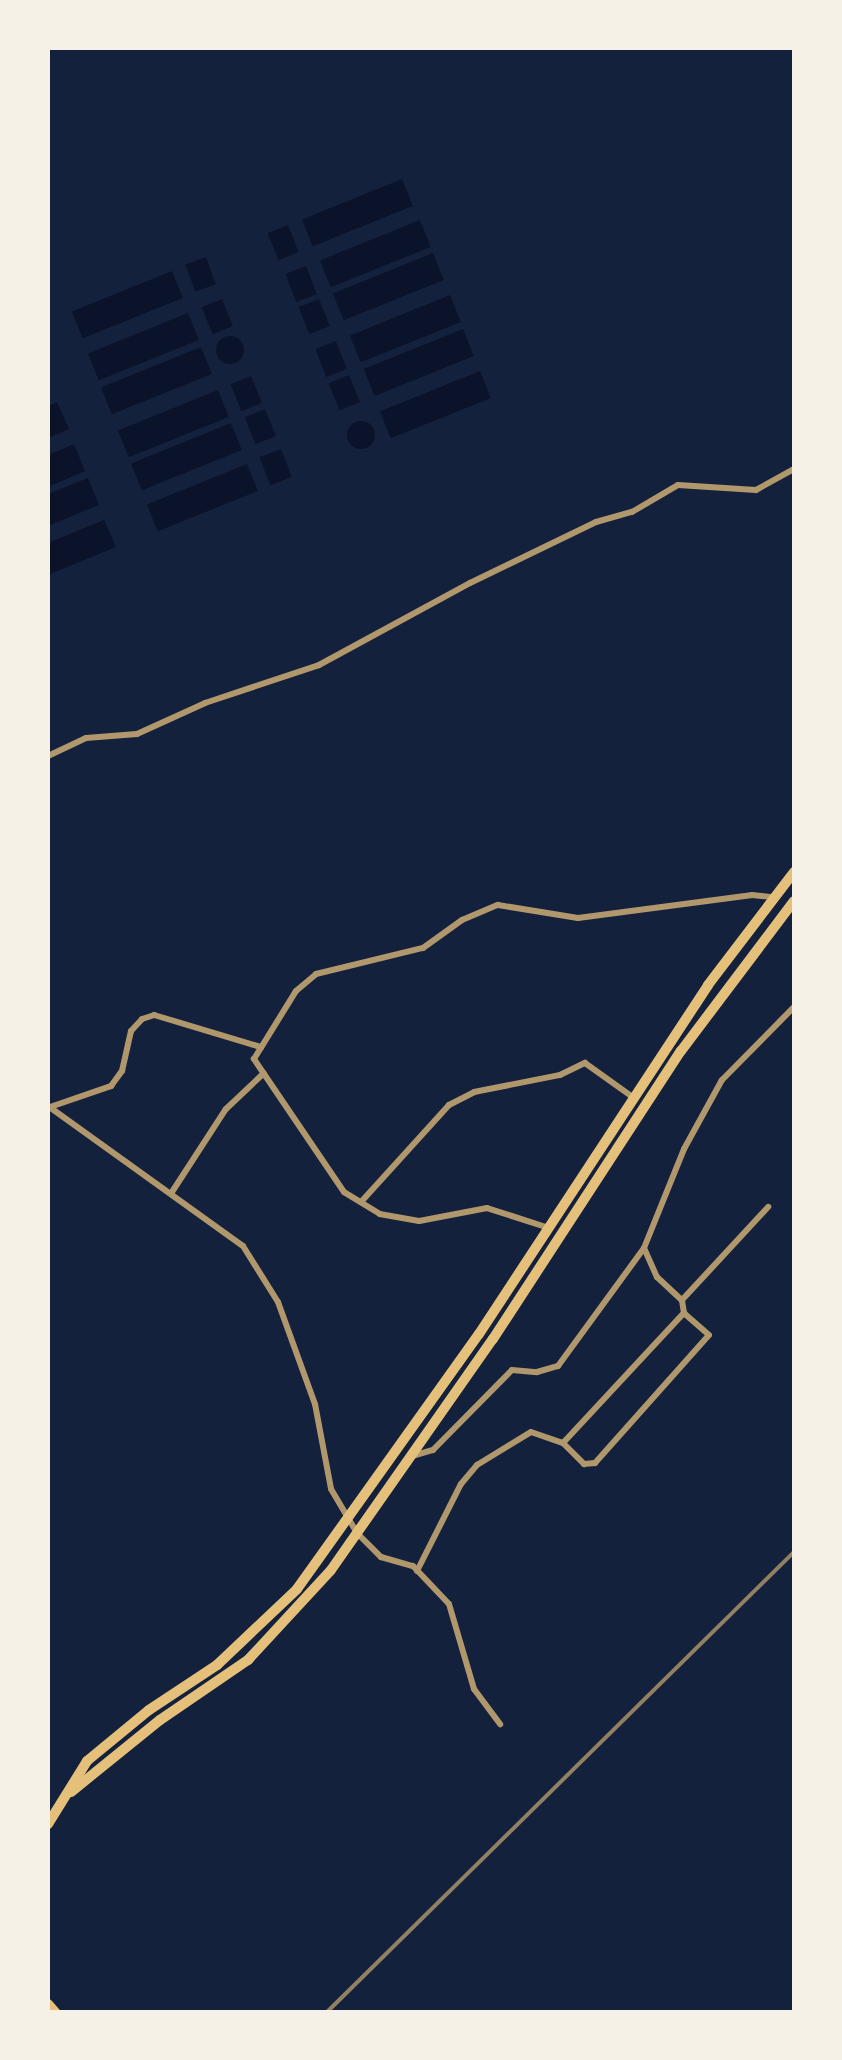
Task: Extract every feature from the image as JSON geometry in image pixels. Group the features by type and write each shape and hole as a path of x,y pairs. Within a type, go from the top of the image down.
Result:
{"main road":[{"path":"48,1824 87,1761 115,1736 257,1632 349,1519 549,1228 770,897 794,872"},
{"path":"66,1795 160,1720 248,1660 284,1626 412,1456 681,1051 794,901"},
{"path":"48,2004 55,2012"}],"street":[{"path":"48,756 86,738 137,734 205,703 319,665 470,583 596,522 632,512 678,485 756,490 794,469"},
{"path":"549,1228 487,1208 419,1221 380,1214 344,1192 254,1059 296,991 316,974 423,948 462,920 498,905 578,918 752,895 770,897"},
{"path":"412,1456 433,1450 512,1370 537,1372 558,1366 644,1248 684,1149 722,1080 794,1007"},
{"path":"49,1106 111,1086 122,1071 131,1031 142,1019 154,1015 261,1047"},
{"path":"361,1202 449,1105 474,1092 560,1075 585,1063 634,1098"},
{"path":"172,1192 226,1109 264,1073"},
{"path":"49,1106 243,1246 278,1302 315,1404 331,1489 357,1533 381,1557 417,1571 449,1604 474,1689 500,1724"},
{"path":"682,1300 768,1207"},
{"path":"417,1571 461,1484 477,1465 531,1432 563,1443 584,1464 595,1463 709,1335 684,1313 682,1300 657,1277 644,1248"},
{"path":"563,1443 684,1313"}],"water":[{"path":"402,179 413,206 313,246 302,219"},
{"path":"420,220 431,247 331,287 320,260"},
{"path":"288,225 299,252 278,260 268,233"},
{"path":"433,253 444,280 344,320 333,293"},
{"path":"206,257 216,284 195,292 185,265"},
{"path":"306,266 317,294 296,302 285,274"},
{"path":"172,271 183,298 83,338 72,311"},
{"path":"450,295 461,322 361,362 350,335"},
{"path":"222,299 233,326 212,334 202,307"},
{"path":"319,299 330,326 309,334 299,307"},
{"path":"188,313 199,340 99,380 88,353"},
{"path":"463,329 474,356 375,396 364,369"},
{"path":"230,336 240,340 244,350 240,360 230,364 220,360 216,350 220,340"},
{"path":"336,341 347,369 326,377 315,349"},
{"path":"201,347 212,374 112,414 101,387"},
{"path":"480,371 491,398 391,438 380,411"},
{"path":"349,375 360,402 339,410 329,383"},
{"path":"251,376 262,403 241,411 231,384"},
{"path":"218,390 229,417 129,457 118,430"},
{"path":"57,402 69,429 48,438 48,406"},
{"path":"265,409 276,436 255,444 245,417"},
{"path":"361,421 371,425 375,435 371,445 361,449 351,445 347,435 351,425"},
{"path":"231,423 242,450 142,490 131,463"},
{"path":"74,444 85,471 48,487 48,455"},
{"path":"281,449 292,477 270,485 260,457"},
{"path":"247,464 258,491 158,531 147,504"},
{"path":"88,478 99,505 48,526 48,494"},
{"path":"104,520 116,547 48,575 48,543"}],"railway":[{"path":"327,2012 794,1552"}]}
